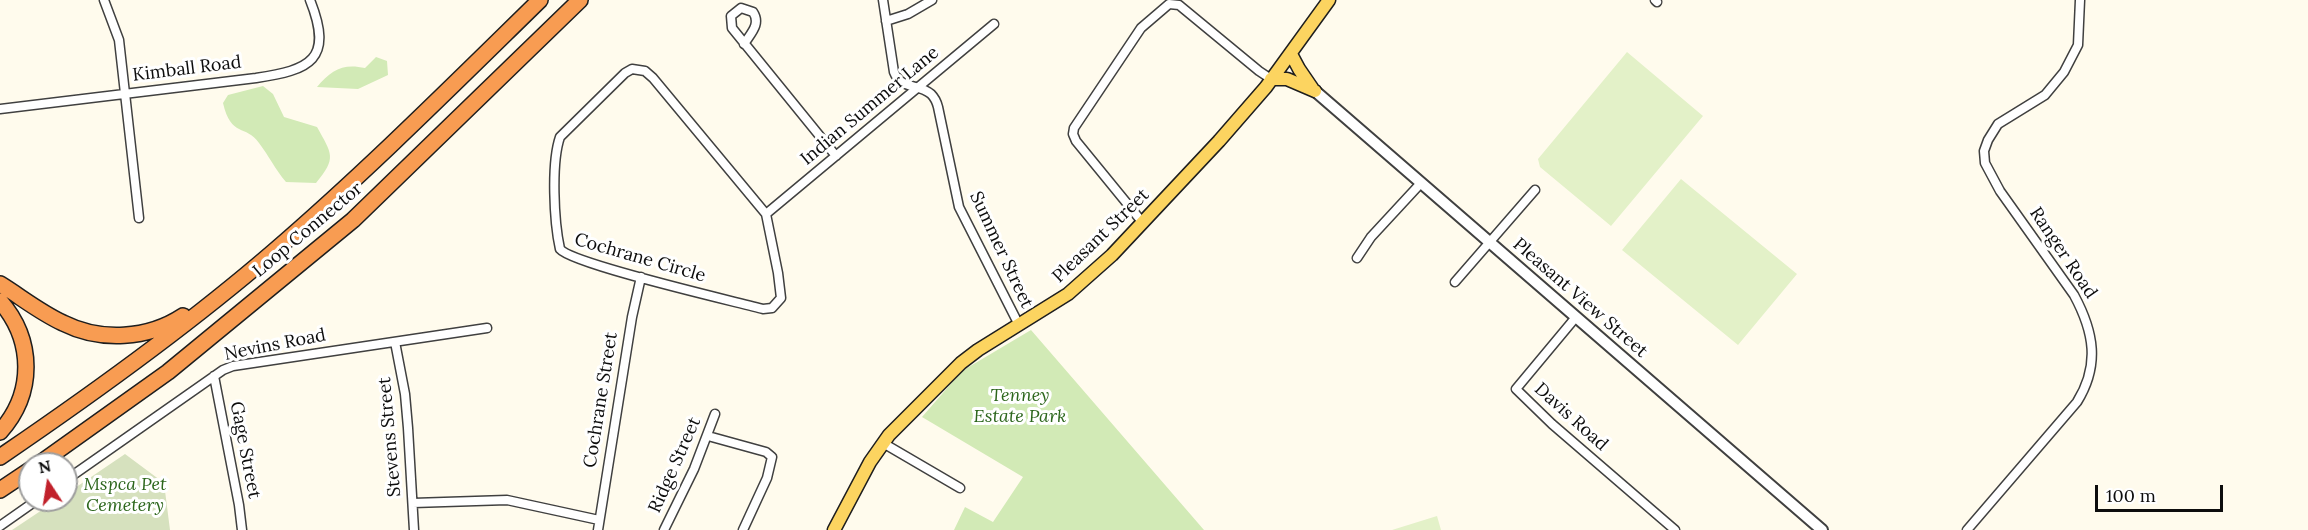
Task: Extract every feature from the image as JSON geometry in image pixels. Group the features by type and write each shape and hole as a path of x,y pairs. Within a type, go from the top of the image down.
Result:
{"highway":[{"name":"Loop Connector","path":"0,457 101,388 183,326 271,254 408,130 540,0"},
{"name":"Loop Connector","path":"56,452 168,372 353,220 580,0"},
{"path":"0,284 53,318 71,326 102,334 130,335 157,329 181,318 271,254"},
{"path":"0,301 19,330 25,349 27,368 20,402 0,432"},
{"path":"0,490 18,478"}],"main road":[{"name":"Pleasant Street","path":"834,530 883,442 961,363 1068,294 1143,223 1219,141 1271,79 1329,0"},
{"path":"1291,54 1315,91"},
{"path":"1271,79 1287,79 1315,91"}],"street":[{"path":"104,0 119,40 139,218"},
{"name":"Kimball Road","path":"0,109 297,70 313,57 320,38 310,0"},
{"name":"Summer Street","path":"883,0 897,79 905,85 932,94 939,107 959,207 1018,325"},
{"path":"886,21 908,14 932,0"},
{"name":"Ranger Road","path":"1968,530 2077,402 2086,388 2091,372 2091,340 2084,313 2071,290 2000,191 1985,163 1984,151 1998,124 2045,94 2064,72 2078,45 2080,0"},
{"path":"1143,223 1076,141 1073,134 1074,128 1141,28 1168,4 1179,5 1271,79"},
{"name":"Indian Summer Lane","path":"766,214 994,24"},
{"path":"744,44 836,156"},
{"name":"Cochrane Circle","path":"639,69 653,78 766,214 781,298 772,308 763,309 641,277 563,253 557,238 555,186 557,146 560,137 625,73 639,69"},
{"name":"Pleasant View Street","path":"1315,91 1822,530"},
{"path":"1357,258 1371,237 1421,183"},
{"path":"1455,282 1535,190"},
{"name":"Cochrane Street","path":"598,530 632,317 641,277"},
{"name":"Davis Road","path":"1576,317 1516,389 1552,424 1675,530"},
{"name":"Nevins Road","path":"78,472 214,376 233,366 487,327"},
{"name":"Stevens Street","path":"395,342 405,394 414,530"},
{"name":"Gage Street","path":"214,376 242,530"},
{"name":"Ridge Street","path":"664,530 708,436 715,414"},
{"path":"708,436 766,452 772,457 767,478 743,530"},
{"path":"883,442 960,488"},
{"path":"413,503 507,500 599,520"},
{"path":"0,526 20,512"}],"green space":[{"path":"1627,52 1703,116 1611,226 1540,167 1538,159"},
{"path":"376,57 387,61 388,75 358,89 317,87 327,76 338,69 350,66 365,68"},
{"path":"263,86 273,94 284,117 317,127 322,136 329,150 330,161 316,183 286,182 254,137 234,126 226,114 223,103 228,95"},
{"path":"1681,179 1797,274 1738,345 1622,250"},
{"name":"Tenney Estate Park","path":"1031,330 1204,530 954,530 965,507 993,522 1023,477 922,417 962,371"},
{"name":"Mspca Pet Cemetery","path":"125,454 164,483 170,530 12,530 39,512 78,512 78,486"},
{"path":"1437,516 1441,530 1392,530"}]}
